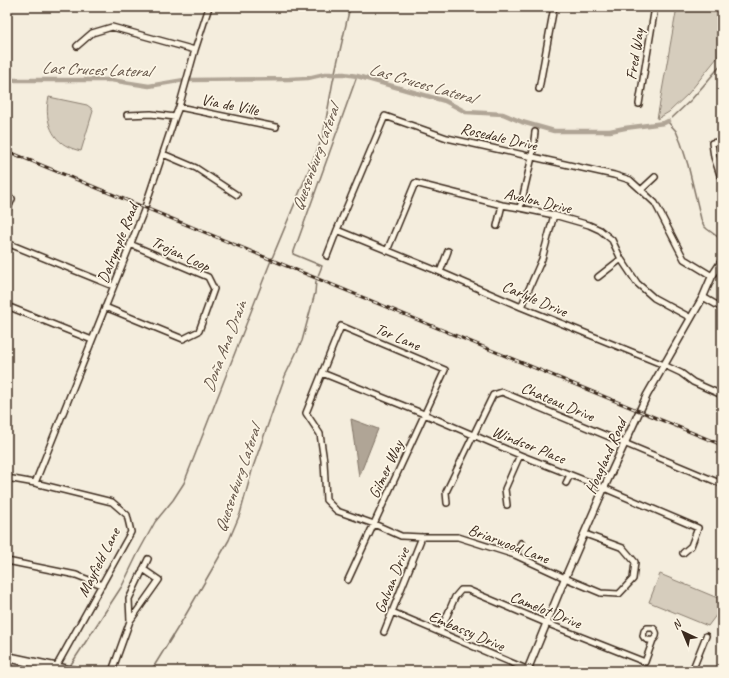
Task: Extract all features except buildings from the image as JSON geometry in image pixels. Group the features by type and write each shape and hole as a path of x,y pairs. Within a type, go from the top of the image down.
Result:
{"main road":[{"path":"7,658 73,671"}],"street":[{"name":"Dalrymple Road","path":"35,484 145,208 209,7"},
{"path":"540,89 554,7"},
{"name":"Fred Way","path":"639,104 655,7"},
{"path":"77,46 92,33 112,27 196,50"},
{"name":"Via de Ville","path":"178,107 276,127"},
{"path":"127,115 151,114 174,117"},
{"name":"Rosedale Drive","path":"327,256 385,116 447,138 614,175 630,180 655,203 684,259 712,276"},
{"path":"520,208 532,157 535,132"},
{"path":"722,141 712,143 714,157 720,175 722,176"},
{"path":"163,154 196,168 237,195"},
{"path":"641,190 655,177"},
{"name":"Avalon Drive","path":"387,251 415,183 502,205 554,215 589,225 600,230 612,240 621,259 637,283 654,298 691,318"},
{"path":"7,211 12,199"},
{"path":"496,226 502,205"},
{"path":"521,307 542,260 554,215"},
{"name":"Carlyle Drive","path":"337,230 664,365 681,373 693,382 722,394"},
{"path":"7,244 113,286"},
{"name":"Trojan Loop","path":"105,307 183,339 199,331 214,289 208,277 130,244"},
{"path":"440,272 448,251"},
{"path":"598,277 621,259"},
{"name":"Hoagland Road","path":"529,671 546,623 624,443 647,395 703,297 712,276 722,261"},
{"path":"703,297 722,308"},
{"path":"7,306 92,340"},
{"name":"Tor Lane","path":"341,326 445,370"},
{"name":"Briarwood Lane","path":"341,326 306,413 320,434 324,461 326,500 337,511 374,524 401,536 458,537 515,555 601,593 619,594 633,579 634,562 623,548 584,534"},
{"name":"Gilmer Way","path":"348,580 445,370"},
{"name":"Windsor Place","path":"322,373 698,528 691,546 683,553"},
{"name":"Chateau Drive","path":"447,503 446,492 493,395 502,392 722,484"},
{"path":"507,505 505,489 520,455"},
{"path":"566,483 570,475"},
{"name":"Mayfield Lane","path":"7,478 112,502 127,515 131,532 59,668"},
{"name":"Galvan Drive","path":"384,632 422,537"},
{"path":"515,555 521,543"},
{"path":"130,622 129,599 148,559"},
{"path":"7,561 76,575 102,585"},
{"path":"112,671 130,622 159,580 143,569"},
{"name":"Camelot Drive","path":"440,632 455,597 460,590 468,590 645,662 653,640"},
{"name":"Embassy Drive","path":"392,612 529,671"},
{"path":"692,671 706,636"}],"shaded area":[{"path":"677,7 722,7 722,50 688,94 669,112 657,119"},
{"path":"49,97 87,105 93,111 81,151 62,143 53,133 47,112"},
{"path":"351,419 378,429 359,477"},
{"path":"660,574 720,599 717,614 708,626 649,602"}],"waterway":[{"name":"Doña Ana Drain","path":"70,666 122,586 155,522 173,500 184,483 270,263 323,136 333,81 350,7"},
{"name":"Las Cruces Lateral","path":"672,118 691,100 722,64"},
{"name":"Las Cruces Lateral","path":"189,80 289,79 308,78 325,74 344,74 357,76 445,101 466,112 503,114 522,122 554,131 610,131 664,123 668,121"},
{"name":"Quesenburg Lateral","path":"318,276 322,266 293,254 357,76"},
{"name":"Las Cruces Lateral","path":"7,80 111,80 149,86 184,80"},
{"path":"668,122 676,131 681,143 704,226 722,240"},
{"name":"Quesenburg Lateral","path":"151,671 229,540 240,514 253,467 285,376 302,341 315,293 316,281"}],"railway":[{"path":"7,151 722,445"}]}
